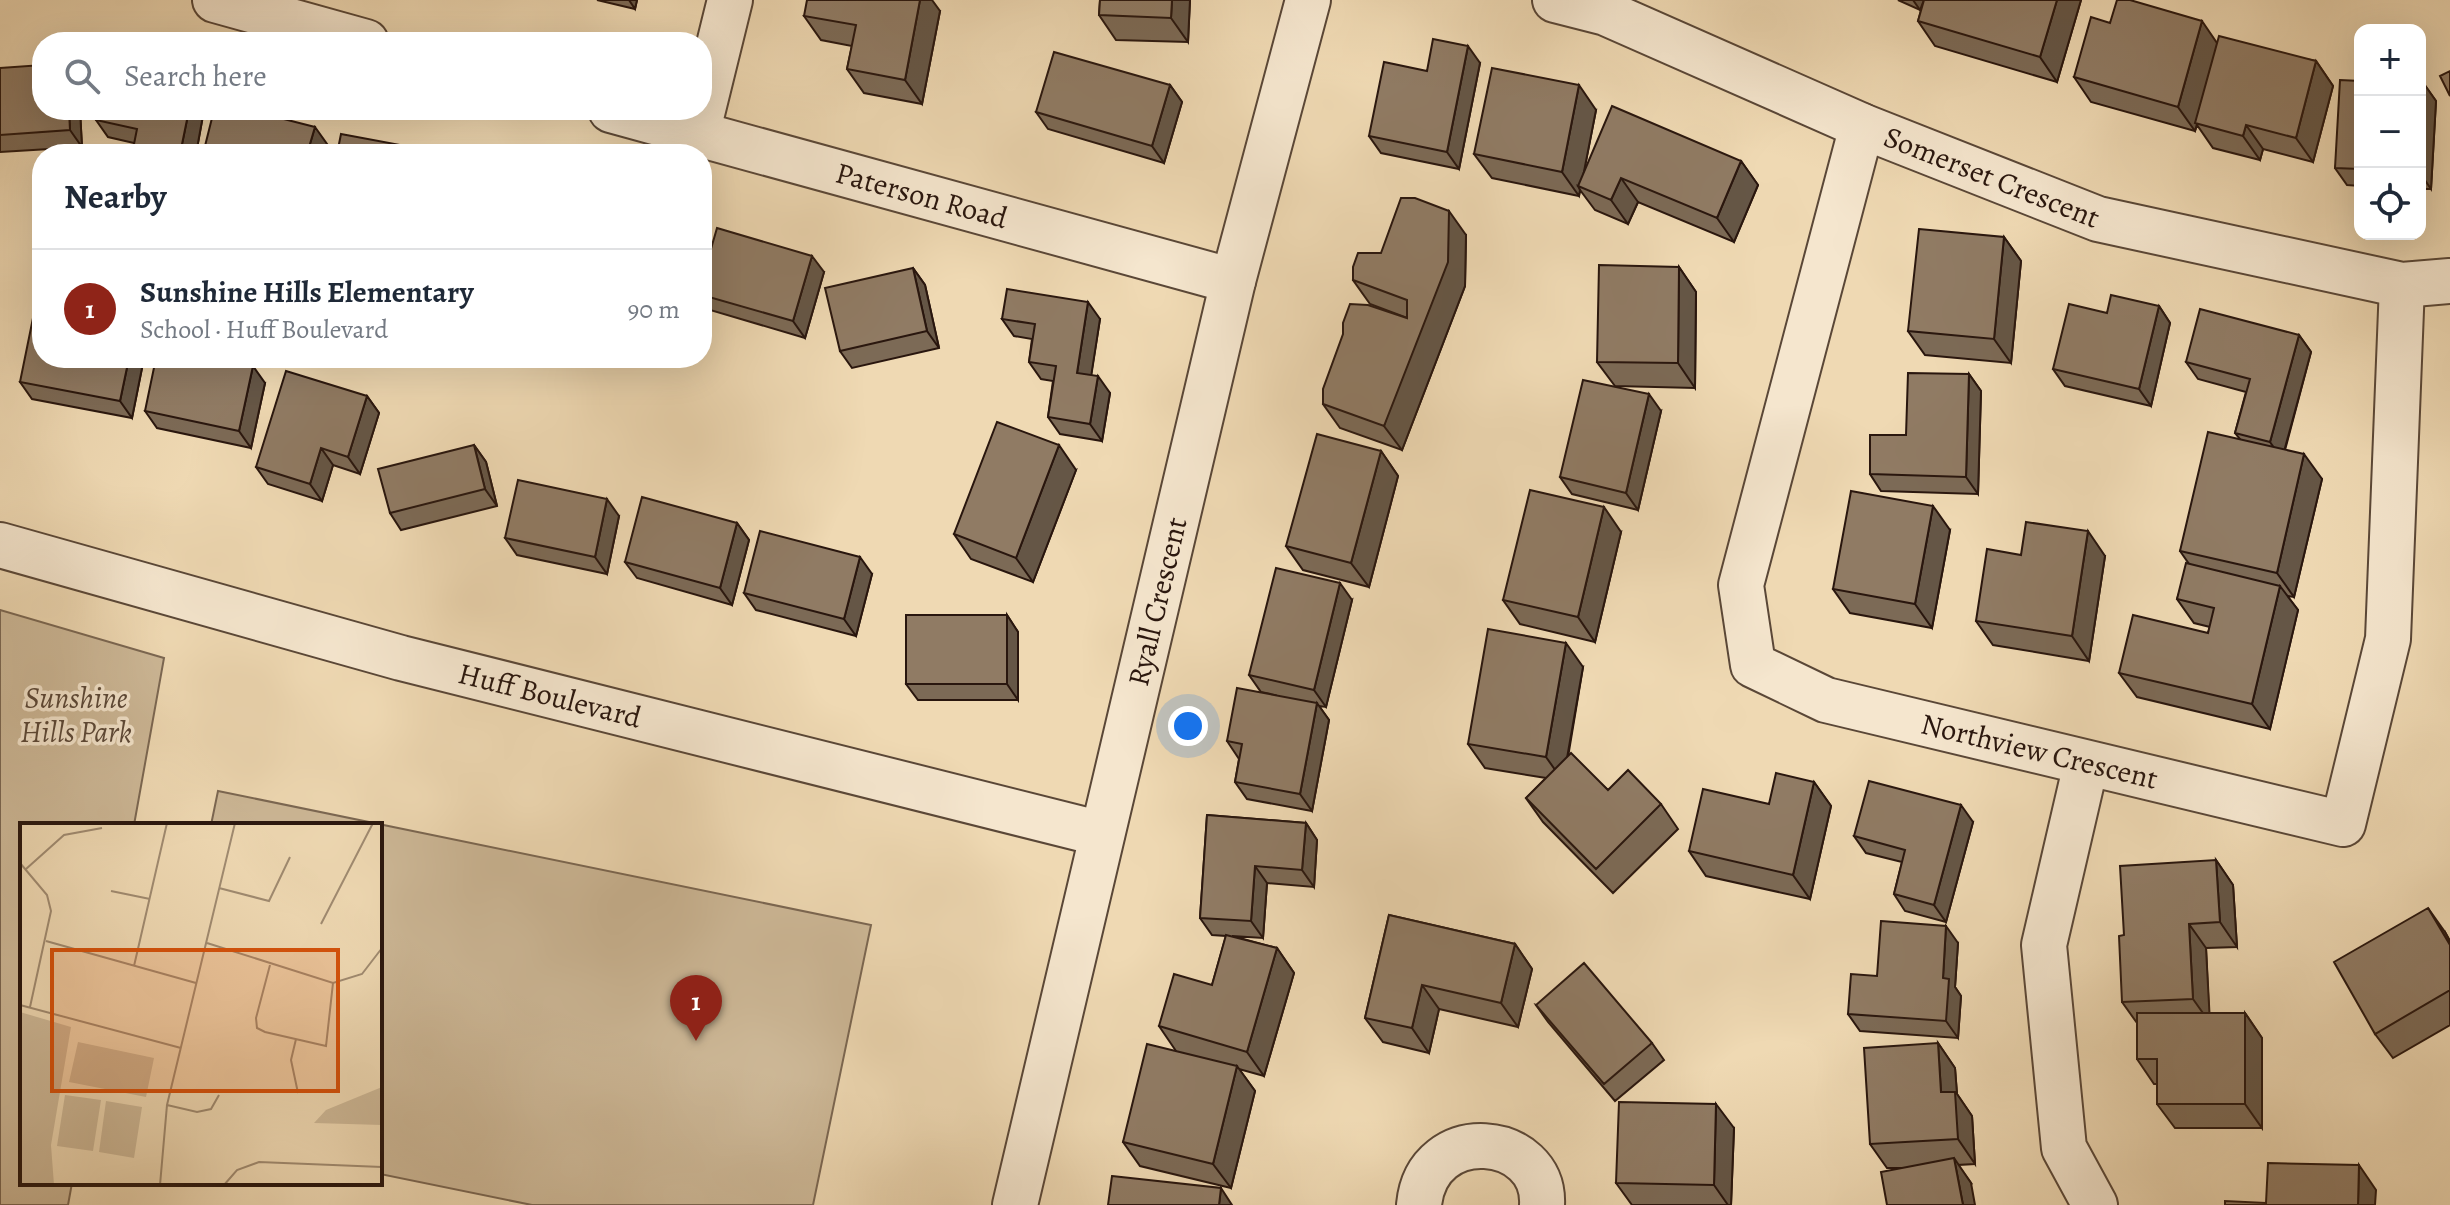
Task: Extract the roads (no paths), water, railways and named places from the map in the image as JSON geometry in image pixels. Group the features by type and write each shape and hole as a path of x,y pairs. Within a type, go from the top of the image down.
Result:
{"street":[{"path":"215,0 330,32"},
{"path":"712,73 730,0"},
{"name":"Ryall Crescent","path":"1015,1205 1233,281 1308,0"},
{"name":"Somerset Crescent","path":"1555,0 1606,13 1862,126 2098,219 2402,285 2450,281"},
{"name":"Paterson Road","path":"647,120 1233,281"},
{"path":"697,134 700,120"},
{"name":"Northview Crescent","path":"1862,126 1741,585 1753,665 1826,700 2343,824 2388,639 2402,285"},
{"name":"Huff Boulevard","path":"0,545 401,658 1102,834"},
{"path":"2086,764 2044,945 2064,1148 2095,1205"},
{"path":"1419,1205 1423,1183 1434,1166 1449,1153 1468,1146 1488,1145 1507,1151 1524,1162 1536,1178 1542,1205"}],"place":[{"name":"Sunshine Hills Elementary","path":"696,1041"}],"park label":[{"name":"Sunshine Hills Park","path":"76,715"}]}
